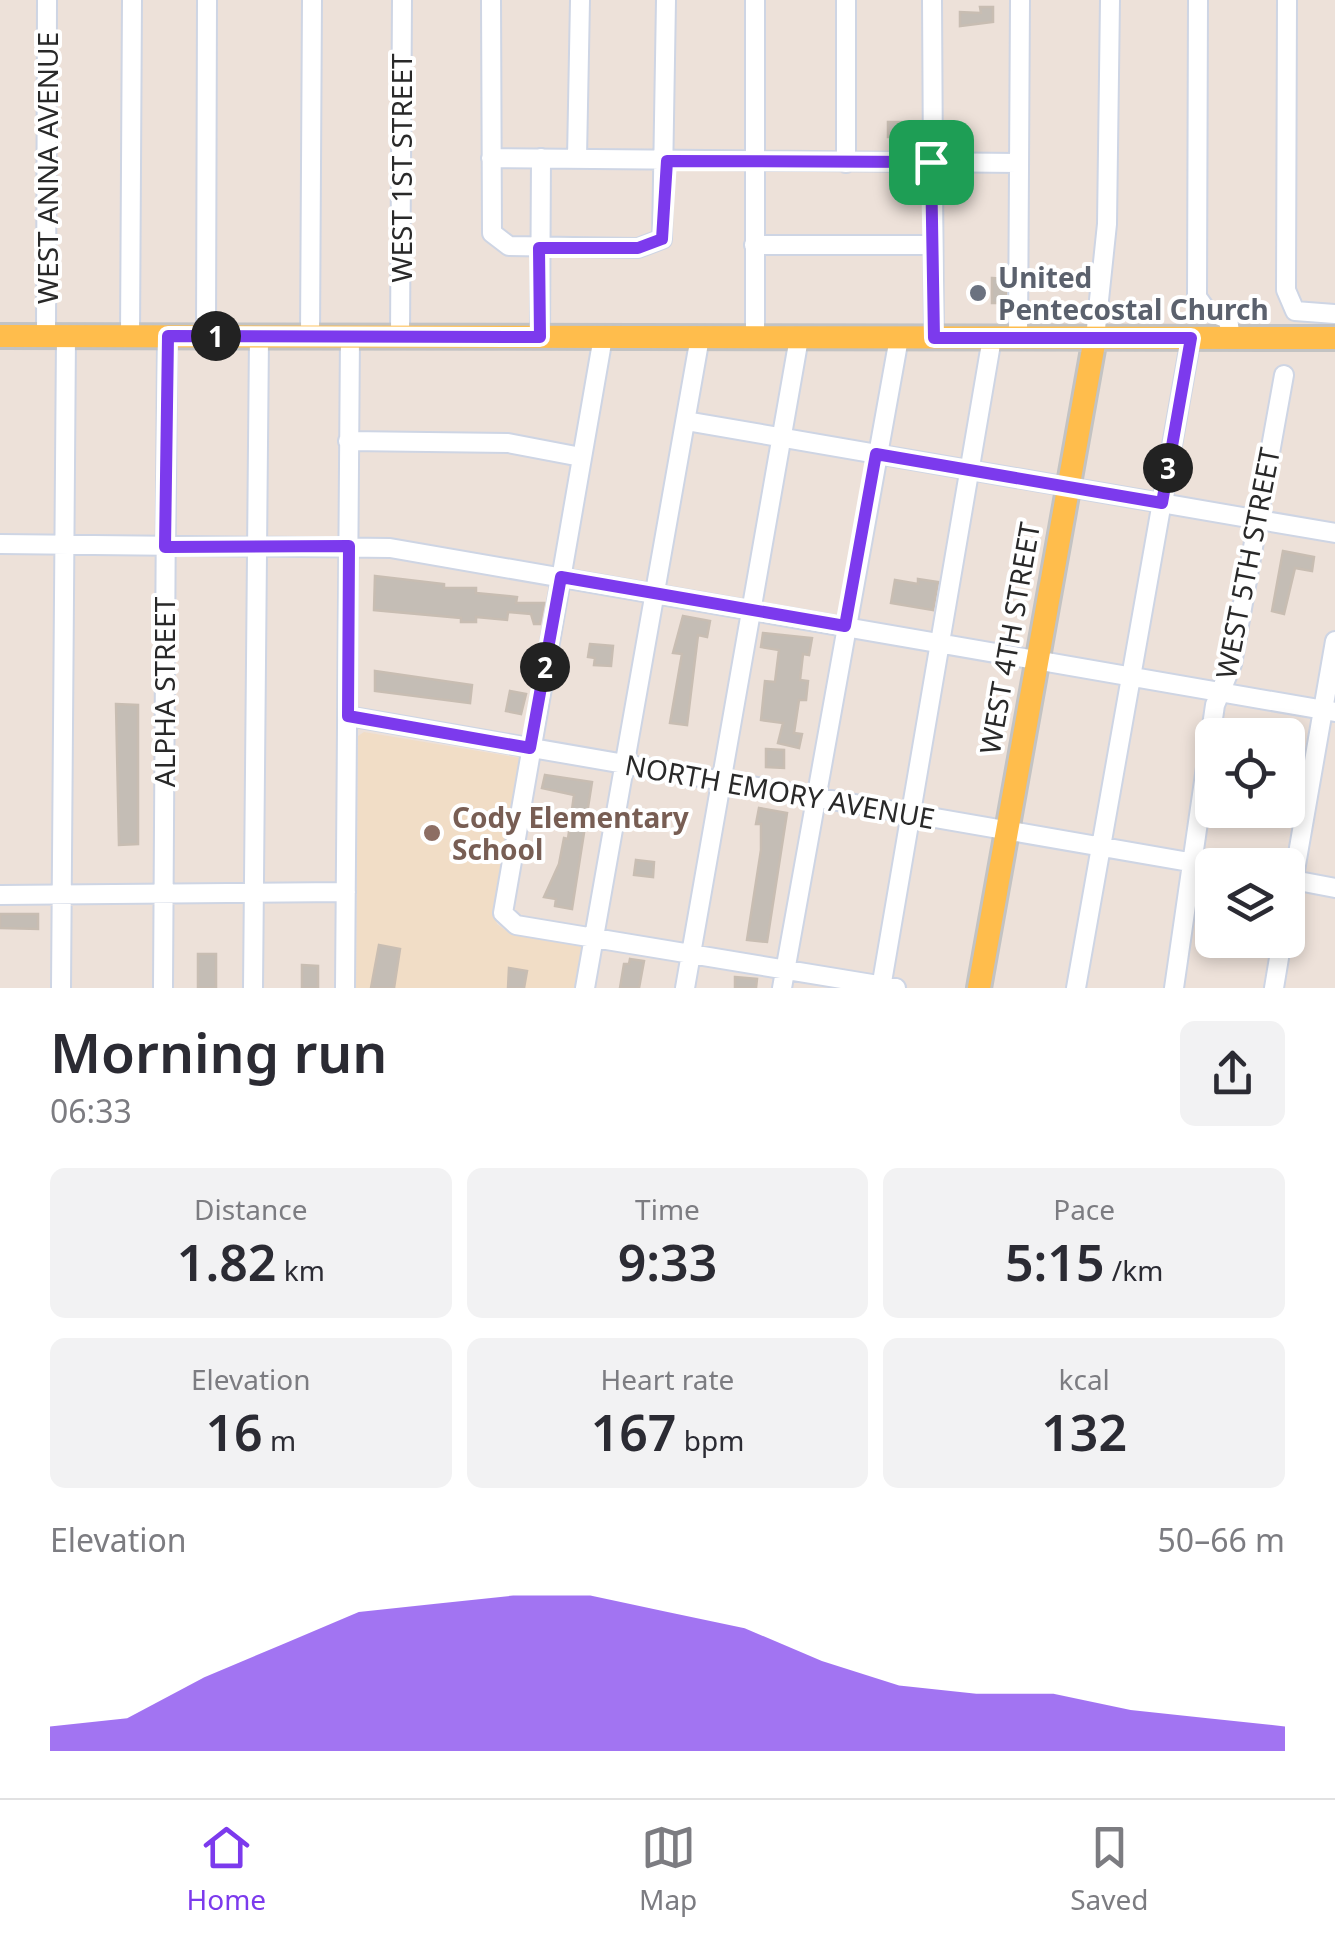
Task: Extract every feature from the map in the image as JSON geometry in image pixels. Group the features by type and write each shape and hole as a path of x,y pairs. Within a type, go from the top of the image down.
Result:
{"main road":[{"path":"0,336 1335,338"},
{"name":"WEST 4TH STREET","path":"979,988 1095,338"}],"street":[{"name":"WEST ANNA AVENUE","path":"47,0 65,545 61,988"},
{"path":"130,336 132,0"},
{"path":"206,336 208,0"},
{"path":"310,336 312,0"},
{"name":"WEST 1ST STREET","path":"400,336 402,0"},
{"path":"491,0 492,233 509,246 539,248 638,248 662,239 667,161 666,0"},
{"path":"578,158 580,0"},
{"path":"755,0 755,338"},
{"path":"846,0 846,163"},
{"path":"932,0 934,338"},
{"path":"1018,338 1020,0"},
{"name":"WEST 4TH STREET","path":"1095,338 1107,240 1110,0"},
{"path":"1198,0 1197,297 1207,311 1228,319 1230,338"},
{"path":"1287,0 1286,290 1295,311 1335,314"},
{"path":"491,158 1019,163"},
{"path":"540,337 542,158"},
{"path":"754,245 932,244"},
{"name":"ALPHA STREET","path":"162,988 168,336"},
{"path":"253,988 259,336"},
{"path":"344,988 350,336"},
{"path":"603,337 501,908 508,921 886,987 992,338"},
{"path":"586,988 700,337"},
{"path":"685,988 799,338"},
{"path":"782,988 899,338"},
{"path":"1076,988 1191,338"},
{"name":"WEST 5TH STREET","path":"1174,988 1220,692 1232,664 1284,374"},
{"path":"686,421 1335,533"},
{"path":"348,441 508,443 580,457"},
{"path":"0,544 390,548 1329,711"},
{"path":"1297,848 1329,711 1335,641"},
{"name":"NORTH EMORY AVENUE","path":"348,716 1193,862"},
{"path":"1305,883 1335,888"},
{"path":"0,895 346,892"},
{"path":"1274,988 1279,958"}],"shaded area":[{"name":"Cody Elementary School","path":"364,732 520,758 494,908 497,924 505,930 585,942 577,988 356,988 358,736"}],"building":[{"path":"980,7 993,7 993,22 960,26 960,12 981,13"},
{"path":"888,122 904,122 903,137 888,137"},
{"path":"992,278 1006,279 1006,303 992,303"},
{"path":"1283,551 1314,557 1312,571 1295,568 1284,614 1272,611"},
{"path":"375,576 444,584 444,588 476,588 476,593 517,597 516,603 544,603 540,624 534,624 531,614 508,612 507,620 476,617 476,622 461,622 461,618 374,610"},
{"path":"918,579 938,582 933,610 891,603 895,580 918,584"},
{"path":"683,616 710,621 707,637 698,635 687,725 670,723 682,654 673,653"},
{"path":"763,633 812,638 809,655 803,654 800,680 808,681 806,700 799,700 794,733 802,734 799,748 778,743 783,723 761,720 765,681 775,682 779,650 761,647"},
{"path":"590,644 613,646 611,666 594,665 595,658 588,657"},
{"path":"375,671 472,685 470,703 375,691"},
{"path":"510,691 526,694 521,714 506,711"},
{"path":"116,704 138,705 138,844 119,845"},
{"path":"766,749 784,750 784,768 766,767"},
{"path":"545,775 592,782 572,909 555,906 556,899 544,897 559,864 564,838 568,839 574,795 542,788"},
{"path":"759,808 787,813 767,942 747,940 761,850 761,824 756,824"},
{"path":"636,860 654,862 653,877 634,875"},
{"path":"0,914 38,914 38,929 0,928"},
{"path":"379,945 400,949 394,988 371,988"},
{"path":"198,954 216,954 216,988 198,988"},
{"path":"630,959 644,961 639,988 620,988 624,964 629,964"},
{"path":"302,965 318,966 318,988 302,988"},
{"path":"509,968 527,971 524,988 508,988"},
{"path":"735,977 757,979 756,988 735,988"}],"place":[{"name":"United Pentecostal Church","path":"978,293"},
{"name":"Cody Elementary School","path":"432,833"}],"route":[{"path":"667,161 931,162 934,338 1191,338 1162,503 876,454 845,626 561,577 530,748 348,716 349,546 165,547 168,336 540,337 539,248 638,248 662,239 667,161"}]}
